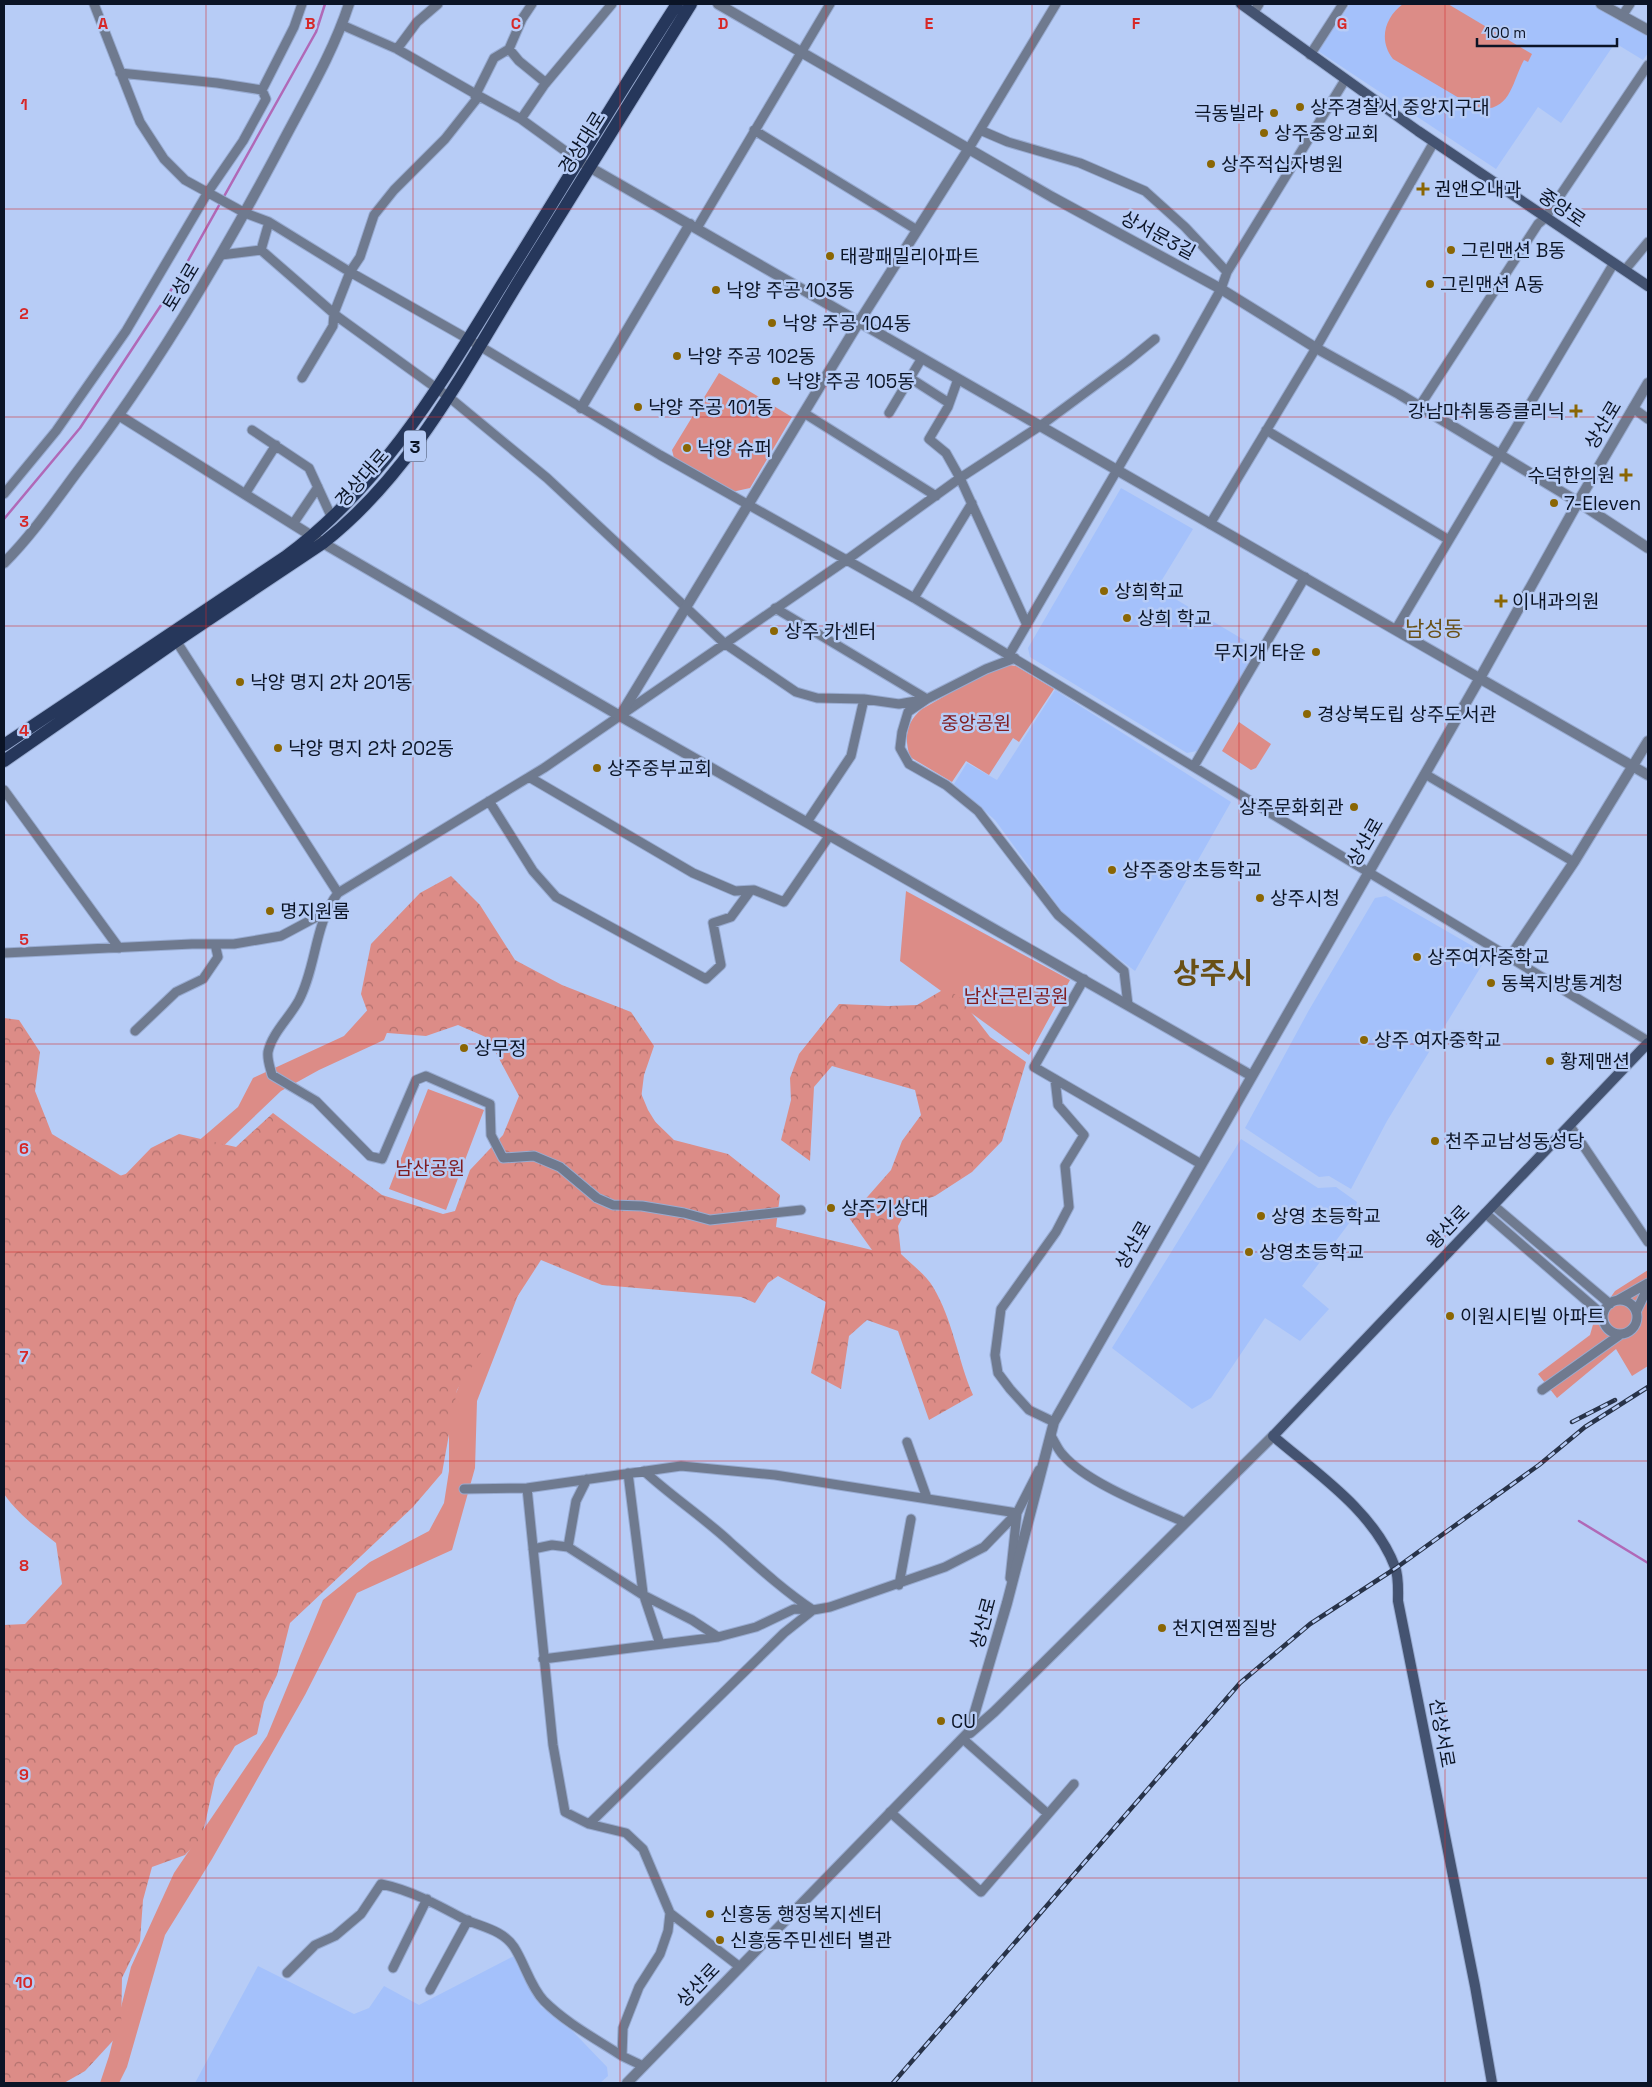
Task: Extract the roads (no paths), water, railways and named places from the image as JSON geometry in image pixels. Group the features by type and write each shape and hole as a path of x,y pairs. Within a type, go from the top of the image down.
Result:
{"main road":[{"name":"경상대로","path":"4,745 173,637 318,540 344,526 374,494 415,446 450,398 584,164 601,120 677,4"},
{"name":"경상대로","path":"318,540 332,518 403,438 691,4"},
{"name":"중앙로","path":"1242,4 1256,8 1310,55 1345,80 1545,218 1648,286"},
{"name":"경상대로","path":"4,761 173,637"},
{"name":"왕산로","path":"1273,1436 1648,1042"},
{"name":"선상서로","path":"1273,1436 1346,1500 1369,1523 1396,1568 1400,1610 1476,1986 1492,2083"}],"street":[{"path":"94,4 140,122 164,159 185,180 243,212 269,222 581,408 749,505 848,559 1012,656 1648,1042"},
{"path":"262,90 294,27 302,4"},
{"name":"토성로","path":"4,563 51,506 120,416 172,337 221,255 342,25 350,4"},
{"path":"397,49 417,22 438,4"},
{"path":"302,378 334,326 334,313 350,272 360,257 374,215 394,190 445,139 477,96 494,58 509,49 522,19 532,4"},
{"path":"520,119 546,83 612,4"},
{"name":"상서문3길","path":"718,4 968,150 1221,289 1316,348 1419,406 1578,502 1648,548"},
{"path":"581,408 830,4"},
{"path":"620,716 859,322 968,150 1056,4"},
{"path":"1310,55 1343,4"},
{"path":"1601,4 1648,30"},
{"path":"1622,16 1630,4"},
{"path":"342,25 397,49 520,119 584,164 1648,775"},
{"path":"509,49 518,61 546,83"},
{"path":"1419,406 1538,224 1545,218 1648,65"},
{"path":"120,73 216,82 262,90"},
{"path":"1128,1005 1124,971 1058,915 978,811 946,785 909,764 900,748 902,732 908,712 927,699 1012,656 1027,625 1118,471 1221,289 1227,272 1345,80"},
{"path":"4,494 56,431 126,331 208,192 242,141 266,99 262,90"},
{"path":"754,130 917,230"},
{"path":"980,130 1008,142 1080,163 1145,191 1185,227 1227,272"},
{"path":"1210,524 1316,348 1434,142"},
{"path":"261,250 269,222"},
{"path":"1625,270 1648,242"},
{"path":"221,255 261,250 334,313 450,398 547,478 686,610 724,643 796,692 817,698 864,699 900,704 927,699"},
{"path":"1396,629 1614,263"},
{"path":"801,1210 710,1220 684,1213 642,1206 613,1205 597,1198 560,1167 534,1156 503,1158 491,1135 490,1104 426,1076 416,1080 382,1159 370,1156 316,1101 272,1074 268,1060 268,1051 298,1001 308,980 324,913 338,893 529,777 620,716 848,559 960,478 1040,426 1128,362 1155,339"},
{"path":"889,413 922,358"},
{"path":"910,378 950,403"},
{"path":"958,379 950,403 929,439 946,452 960,478 1027,625"},
{"name":"상산로","path":"627,2083 970,1732 1007,1603 1041,1466 1054,1422 1648,382"},
{"path":"1633,408 1648,418"},
{"path":"804,414 936,496"},
{"path":"120,416 318,540 620,716 1252,1076"},
{"path":"252,430 309,468 332,518"},
{"path":"1266,430 1449,540"},
{"path":"246,494 276,446"},
{"path":"294,524 318,487"},
{"path":"914,598 972,503"},
{"path":"1194,766 1305,577"},
{"path":"775,608 927,699"},
{"path":"173,637 338,893"},
{"path":"807,822 851,756 864,699"},
{"path":"1510,957 1574,862 1648,741"},
{"path":"1425,774 1574,862"},
{"path":"529,777 693,873 735,891 754,890 784,902 830,835"},
{"path":"4,790 119,948"},
{"path":"489,801 533,871 556,896 706,979 721,965 713,923 731,917 750,891"},
{"path":"4,953 234,944 282,936 324,913"},
{"path":"135,1031 176,992 203,979 218,957 215,944"},
{"path":"1084,979 1034,1067 1201,1164"},
{"path":"1054,1422 1029,1410 1010,1389 998,1373 995,1355 1001,1309 1056,1232 1069,1207 1066,1166 1084,1136 1058,1105 1055,1079"},
{"path":"1570,1126 1648,1242"},
{"path":"1493,1205 1613,1302 1625,1300 1637,1310"},
{"path":"1485,1213 1603,1316 1609,1329 1604,1347"},
{"path":"1603,1316 1613,1302 1648,1285"},
{"path":"1542,1390 1621,1334 1632,1330 1636,1324 1637,1310 1648,1285"},
{"path":"1609,1329 1621,1334"},
{"path":"1051,1436 1064,1456 1088,1475 1124,1495 1184,1522"},
{"path":"1048,1814 963,1739 994,1712 1273,1436"},
{"path":"907,1442 927,1498"},
{"path":"464,1489 527,1488 681,1466 775,1475 1017,1513"},
{"path":"543,1659 718,1637 756,1627 794,1609 813,1610 899,1585 945,1567 984,1547 1017,1513 1041,1466"},
{"path":"644,1471 668,1493 730,1542 784,1590 813,1610"},
{"path":"628,1473 643,1595 660,1644"},
{"path":"568,1547 576,1501 586,1479"},
{"path":"527,1488 553,1745 565,1812 589,1824 626,1833 643,1849 670,1913 668,1931 660,1954 639,1987 623,2028 622,2056"},
{"path":"1007,1603 1017,1513"},
{"path":"899,1585 911,1519"},
{"path":"532,1549 552,1545 568,1547 643,1595 692,1620 718,1637"},
{"path":"589,1824 784,1633 813,1610"},
{"path":"890,1812 981,1892 1074,1784"},
{"path":"288,1973 315,1946 335,1936 361,1914 381,1884 427,1899 468,1920 497,1931 514,1946 529,1978 544,2000 573,2024 622,2056 644,2066"},
{"path":"393,1968 427,1899"},
{"path":"670,1913 740,1967"},
{"path":"430,1990 468,1920"}],"waterway":[{"path":"4,519 80,428 175,284 316,32 325,4"},
{"path":"1579,1521 1648,1563"}],"railway":[{"path":"893,2083 1240,1683 1310,1624 1396,1568 1539,1465 1585,1427 1648,1387"},
{"path":"1572,1422 1615,1400"}],"place":[{"name":"상주경찰서 중앙지구대","path":"1300,107"},
{"name":"극동빌라","path":"1274,113"},
{"name":"상주중앙교회","path":"1264,133"},
{"name":"상주적십자병원","path":"1211,164"},
{"name":"권앤오내과","path":"1423,189"},
{"name":"그린맨션 B동","path":"1451,250"},
{"name":"태광패밀리아파트","path":"830,256"},
{"name":"그린맨션 A동","path":"1430,284"},
{"name":"낙양 주공 103동","path":"716,290"},
{"name":"낙양 주공 104동","path":"772,323"},
{"name":"낙양 주공 102동","path":"677,356"},
{"name":"낙양 주공 105동","path":"776,381"},
{"name":"낙양 주공 101동","path":"638,407"},
{"name":"강남마취통증클리닉","path":"1576,411"},
{"name":"낙양 슈퍼","path":"687,448"},
{"name":"수덕한의원","path":"1626,475"},
{"name":"7-Eleven","path":"1554,503"},
{"name":"상희학교","path":"1104,591"},
{"name":"이내과의원","path":"1501,601"},
{"name":"상희 학교","path":"1127,618"},
{"name":"상주 카센터","path":"774,631"},
{"name":"무지개 타운","path":"1316,652"},
{"name":"낙양 명지 2차 201동","path":"240,682"},
{"name":"경상북도립 상주도서관","path":"1307,714"},
{"name":"낙양 명지 2차 202동","path":"278,748"},
{"name":"상주중부교회","path":"597,768"},
{"name":"상주문화회관","path":"1354,807"},
{"name":"상주중앙초등학교","path":"1112,870"},
{"name":"상주시청","path":"1260,898"},
{"name":"명지원룸","path":"270,911"},
{"name":"상주여자중학교","path":"1417,957"},
{"name":"동북지방통계청","path":"1491,983"},
{"name":"상주 여자중학교","path":"1364,1040"},
{"name":"상무정","path":"464,1048"},
{"name":"황제맨션","path":"1550,1061"},
{"name":"천주교남성동성당","path":"1435,1141"},
{"name":"상주기상대","path":"831,1208"},
{"name":"상영 초등학교","path":"1261,1216"},
{"name":"상영초등학교","path":"1249,1252"},
{"name":"이원시티빌 아파트","path":"1450,1316"},
{"name":"천지연찜질방","path":"1162,1628"},
{"name":"CU","path":"941,1721"},
{"name":"신흥동 행정복지센터","path":"710,1914"},
{"name":"신흥동주민센터 별관","path":"720,1940"}],"district":[{"name":"남성동","path":"1434,628"},
{"name":"상주시","path":"1213,972"}],"park label":[{"name":"중앙공원","path":"976,723"},
{"name":"남산근린공원","path":"1016,996"},
{"name":"남산공원","path":"430,1168"}]}
